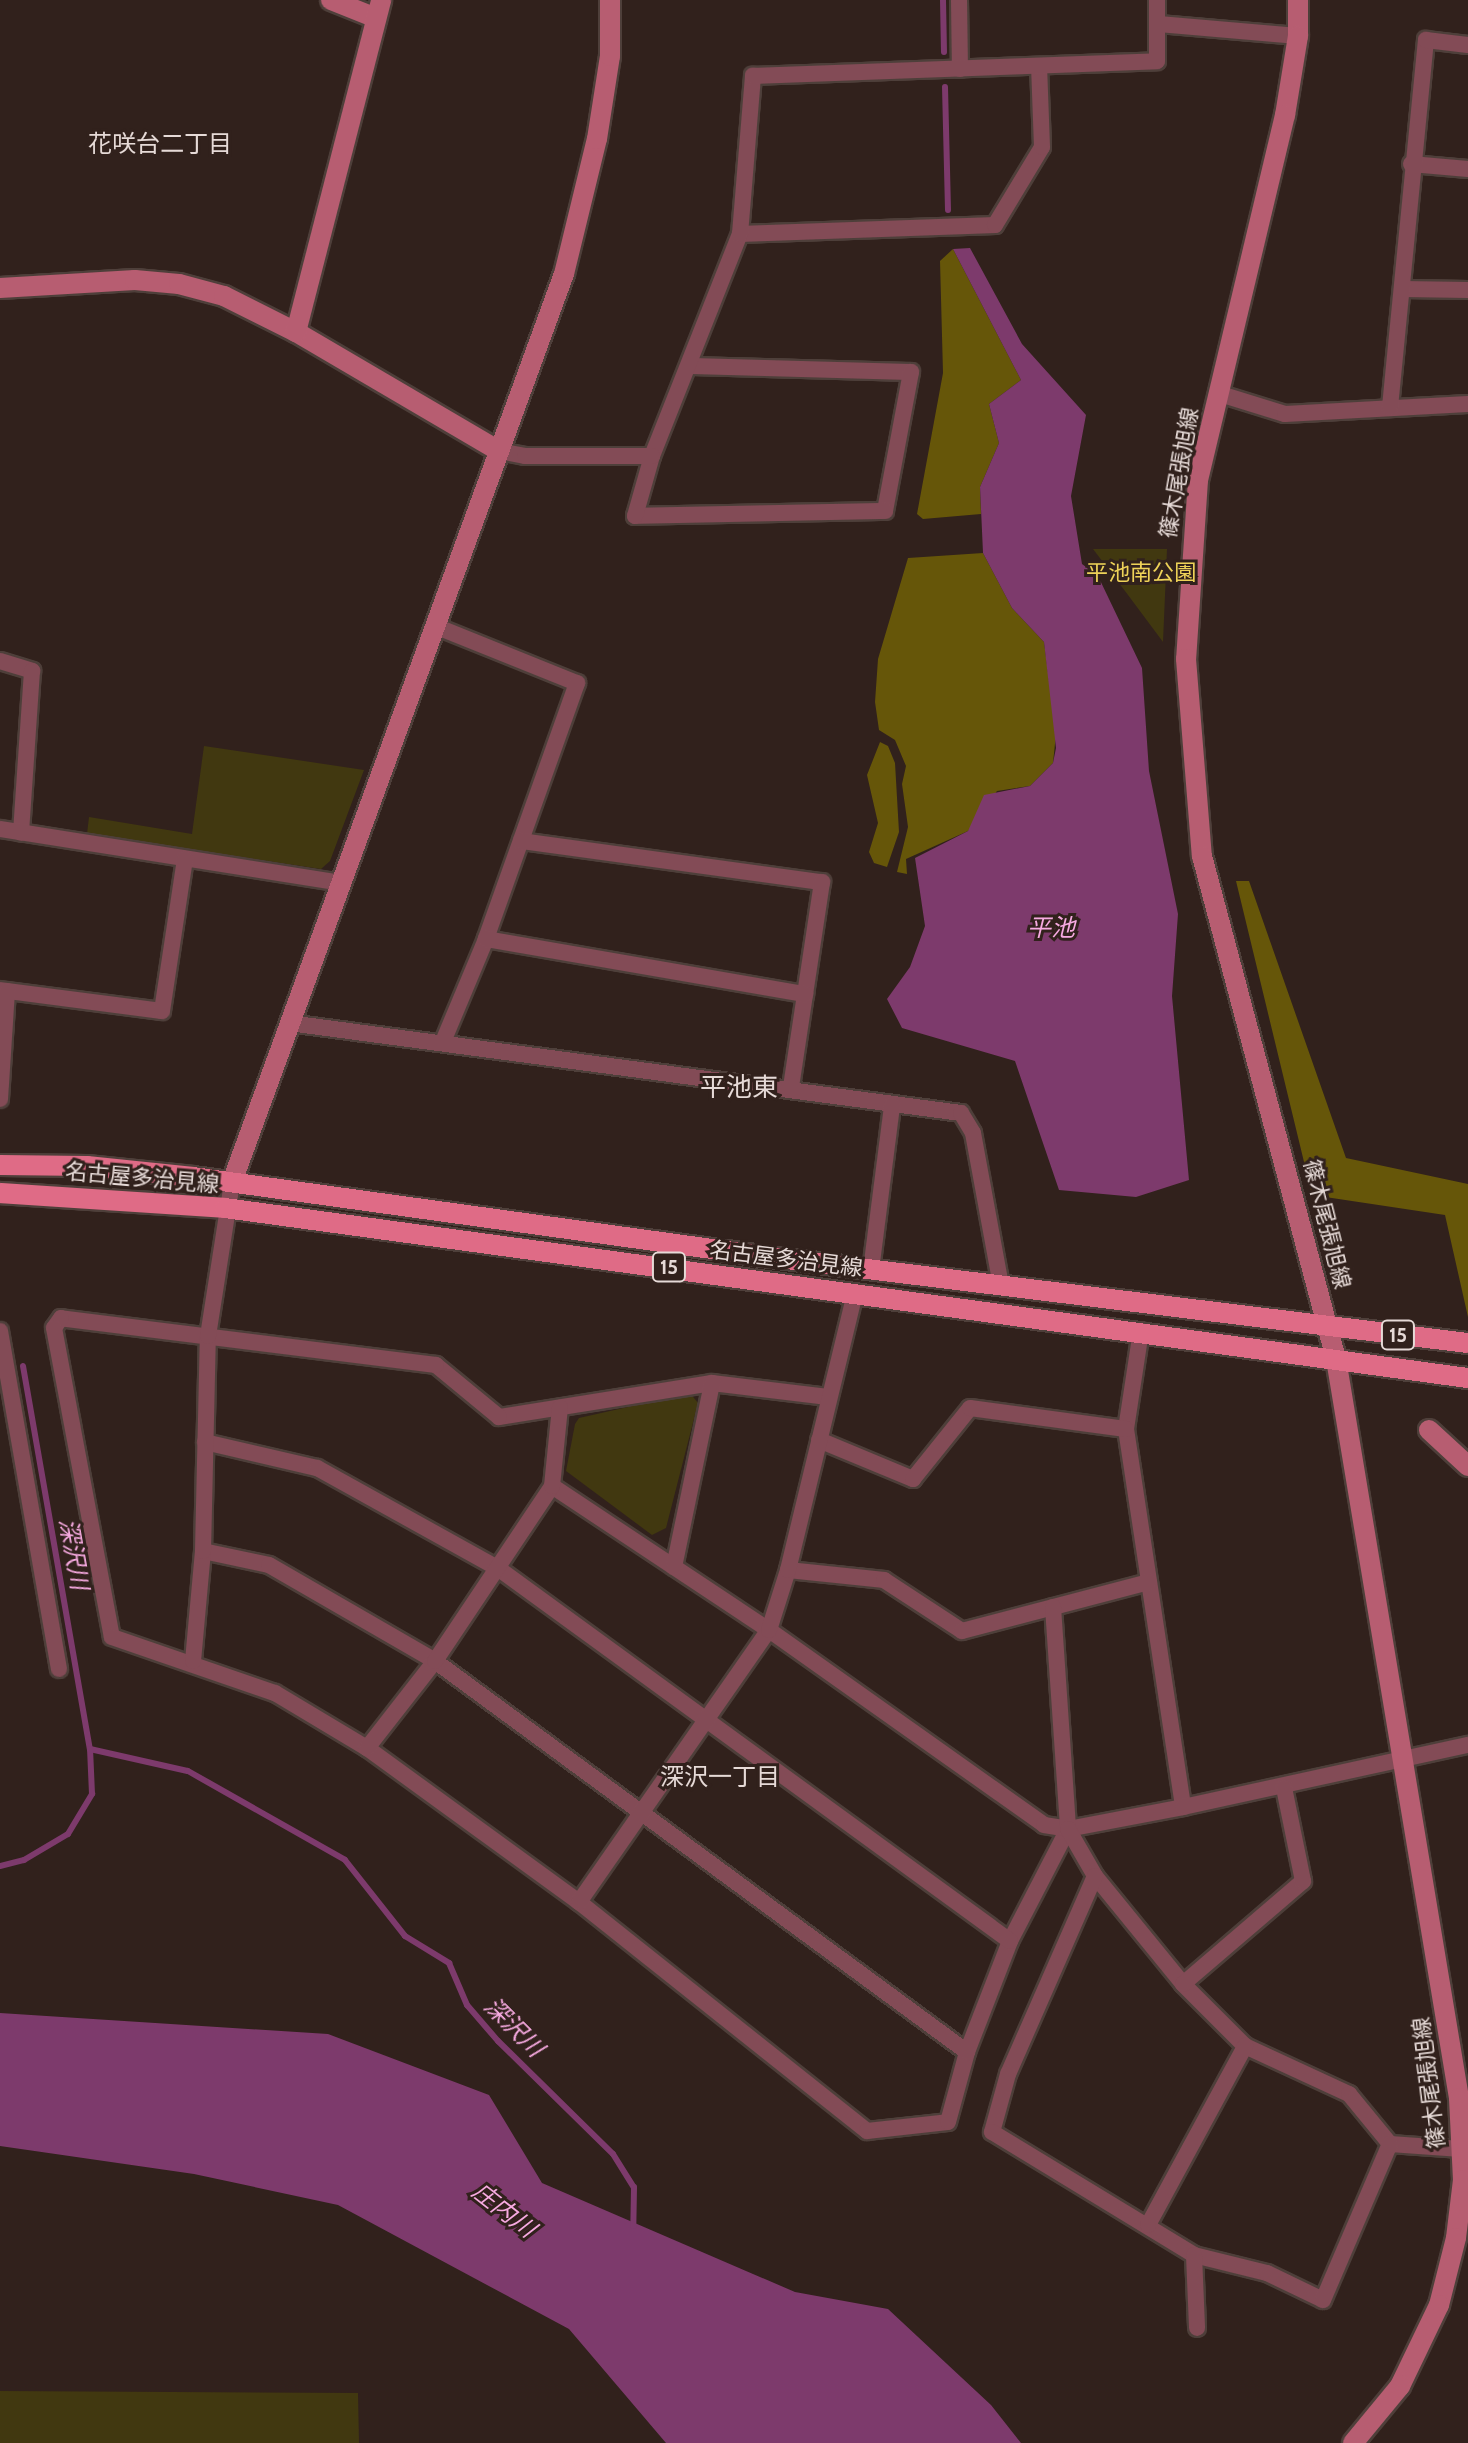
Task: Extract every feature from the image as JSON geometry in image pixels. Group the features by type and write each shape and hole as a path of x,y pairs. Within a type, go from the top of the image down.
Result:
{"main road":[{"path":"296,332 378,9 331,0"},
{"path":"232,1182 581,218 610,56 610,0"},
{"name":"篠木尾張旭線","path":"1298,0 1298,36 1285,115 1198,480 1189,564 1189,736 1202,856 1336,1359 1457,2085 1465,2149 1456,2238 1439,2305 1400,2386 1353,2443"},
{"path":"0,288 76,281 179,284 224,296 296,332 499,451"},
{"name":"名古屋多治見線","path":"0,1165 87,1166 232,1182 871,1270 1468,1343"},
{"name":"名古屋多治見線","path":"0,1193 225,1208 1468,1378"},
{"path":"1429,1430 1468,1466"}],"street":[{"path":"959,0 960,69"},
{"path":"691,366 911,372 885,511 635,516 652,456 691,366 740,234 753,76 1157,61 1157,0"},
{"path":"1158,24 1298,36"},
{"path":"1390,407 1403,289 1411,164 1426,40 1468,45"},
{"path":"740,234 995,225 1042,147 1039,66"},
{"path":"1411,164 1468,169"},
{"path":"1403,289 1468,290"},
{"path":"1217,393 1285,414 1468,404"},
{"path":"499,451 525,456 652,456"},
{"path":"435,626 577,683 486,939 443,1042"},
{"path":"0,661 32,671 21,833"},
{"path":"0,829 341,883"},
{"path":"521,841 822,882 791,1088"},
{"path":"0,1099 4,990 162,1011 185,859"},
{"path":"486,939 805,994"},
{"path":"289,1023 961,1113 973,1133 1001,1285"},
{"path":"871,1270 892,1105"},
{"path":"193,1661 203,1551 208,1336 225,1208 232,1182"},
{"path":"579,1902 708,1722 769,1630 788,1570 855,1292"},
{"path":"828,1397 712,1383 499,1417 436,1365 61,1318 54,1328 112,1637 193,1661 275,1693 367,1748 579,1902 867,2131 948,2122 967,2052 1010,1941 1068,1829"},
{"path":"0,1331 59,1669"},
{"path":"1141,1331 1126,1429 1183,1807"},
{"path":"674,1567 712,1383"},
{"path":"367,1748 435,1661 552,1486 560,1407"},
{"path":"819,1440 913,1479 970,1408 1126,1429"},
{"path":"205,1442 317,1468 499,1569 1010,1941"},
{"path":"552,1486 769,1630 1044,1825 1068,1829 1284,1788 1468,1745"},
{"path":"203,1551 269,1565 435,1661 967,2052"},
{"path":"788,1570 884,1580 962,1631 1149,1582"},
{"path":"1053,1607 1068,1829 1095,1876 1183,1984 1245,2046 1349,2094 1390,2144 1465,2149"},
{"path":"1183,1984 1303,1881 1284,1788"},
{"path":"1095,1876 1008,2074 992,2132 1194,2255 1267,2273 1323,2300 1390,2144"},
{"path":"1148,2225 1245,2046"},
{"path":"1194,2255 1197,2328"}],"green space":[{"name":"平池南公園","path":"1093,549 1167,549 1163,642 1128,595"},
{"path":"204,746 364,770 330,861 321,869 87,834 89,817 192,834"},
{"path":"690,1393 698,1403 666,1528 652,1535 566,1471 575,1424 579,1418"},
{"path":"0,2391 358,2393 359,2443 0,2443"}],"shaded area":[{"path":"953,249 1021,380 989,404 999,443 980,487 981,514 923,519 917,514 943,373 940,261"},
{"path":"983,553 1012,608 1044,642 1056,734 1053,763 1030,786 997,791 968,831 906,859 907,874 897,872 908,827 902,784 906,766 895,740 879,730 875,702 878,659 908,558"},
{"path":"880,742 888,746 895,763 899,832 887,867 874,863 869,852 878,823 867,775"},
{"path":"1236,881 1249,881 1346,1158 1468,1184 1468,1317 1445,1215 1312,1195"}],"water":[{"name":"平池","path":"970,248 1022,344 1086,415 1071,496 1082,564 1098,576 1142,668 1149,771 1178,914 1172,996 1189,1180 1136,1197 1059,1190 1015,1061 902,1028 887,999 910,967 925,926 915,858 968,831 984,795 1030,786 1053,763 1056,748 1044,642 1012,608 983,553 980,487 999,443 989,404 1021,380 953,249"},
{"name":"庄内川","path":"0,2013 328,2034 489,2095 542,2183 795,2292 888,2309 991,2405 1021,2443 666,2443 569,2329 338,2205 194,2174 0,2146"}],"waterway":[{"path":"943,0 944,52"},
{"path":"945,87 948,210"},
{"name":"深沢川","path":"23,1366 90,1749 188,1771 345,1860 405,1936 449,1963 467,2005 498,2041 613,2154 634,2187 633,2226"},
{"name":"深沢川","path":"0,1866 24,1860 68,1834 92,1794 90,1749"}],"district":[{"name":"花咲台二丁目","path":"160,144"},
{"name":"平池東","path":"739,1088"},
{"name":"深沢一丁目","path":"720,1777"}]}
